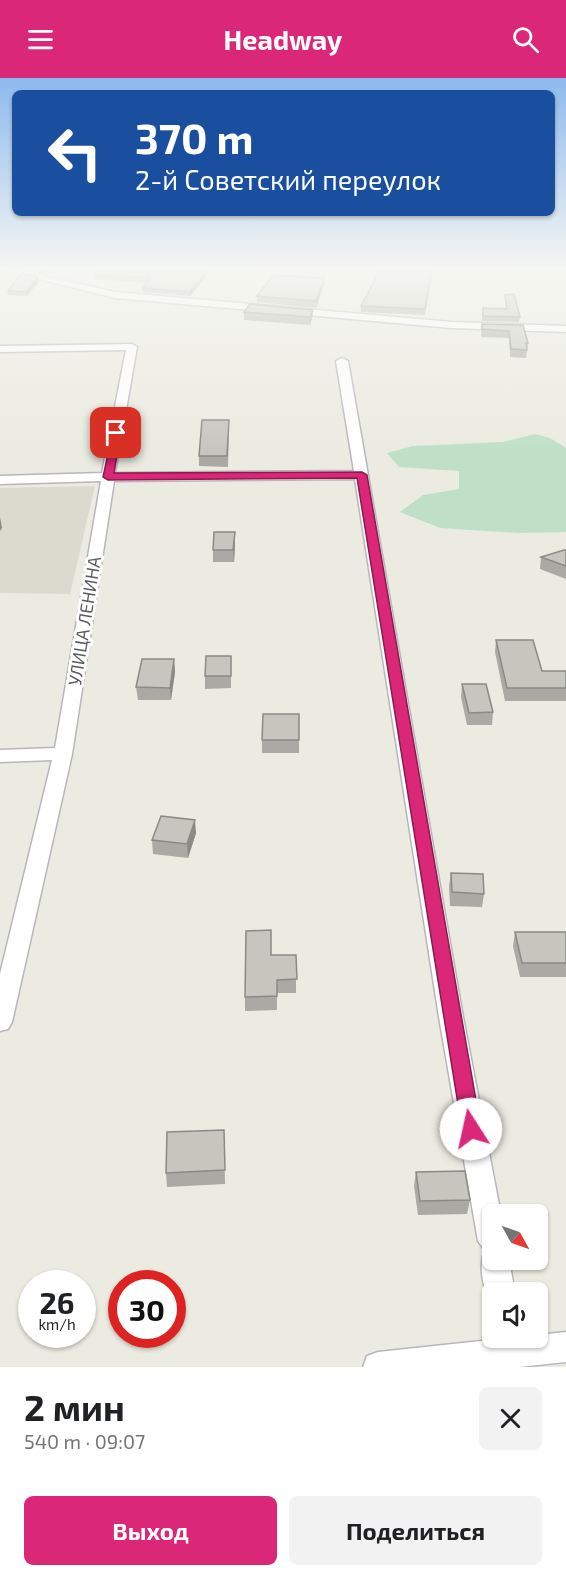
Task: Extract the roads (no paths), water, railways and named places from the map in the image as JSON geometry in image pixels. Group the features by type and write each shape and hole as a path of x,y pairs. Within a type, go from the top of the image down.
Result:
{"street":[{"name":"УЛИЦА ЛЕНИНА","path":"0,349 132,347 108,477 63,754 0,1022"},
{"path":"342,361 451,1017 485,1204"},
{"path":"0,480 362,475"},
{"path":"0,756 63,754"},
{"path":"548,1347 566,1347"},
{"path":"378,1367 498,1348"}]}
